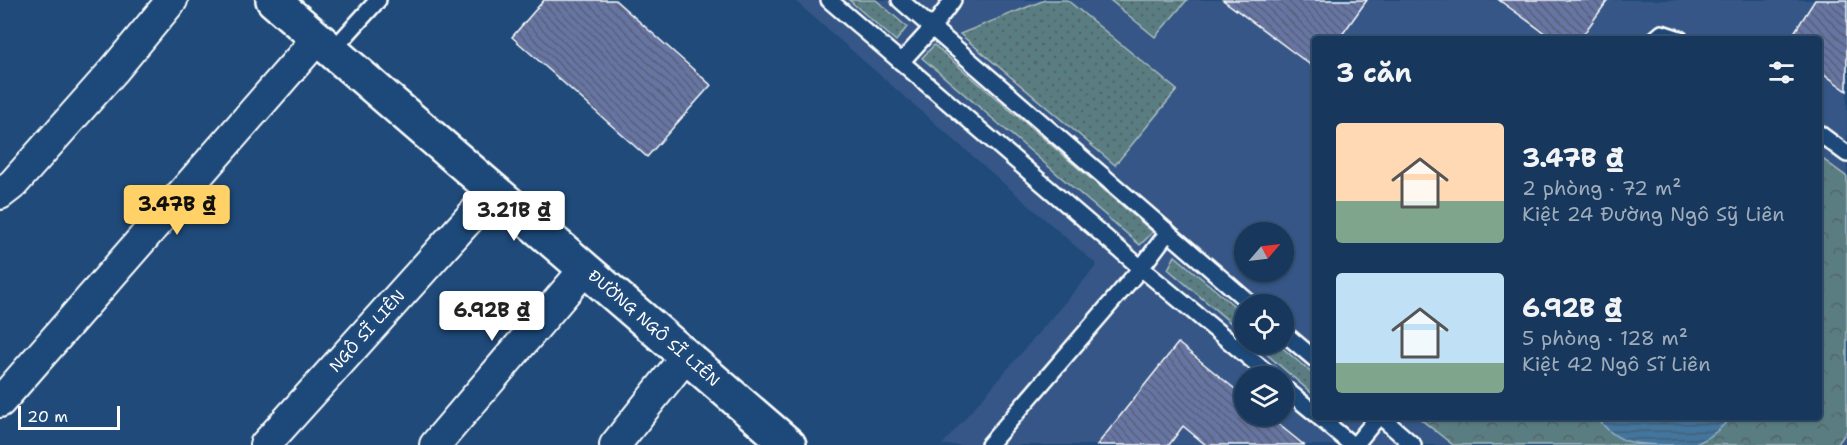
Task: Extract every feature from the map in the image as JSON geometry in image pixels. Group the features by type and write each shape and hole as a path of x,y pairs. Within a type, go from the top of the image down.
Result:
{"street":[{"path":"6,177 115,69 172,0"},
{"name":"ĐƯỜNG NGÔ SĨ LIÊN","path":"273,0 789,445"},
{"path":"0,402 324,45"},
{"name":"NGÔ SĨ LIÊN","path":"265,445 494,191"},
{"path":"435,445 585,269"},
{"path":"615,445 686,356"}],"lane":[{"path":"324,45 378,0"},
{"path":"829,0 1141,268 1259,366"},
{"path":"900,0 1239,294"},
{"path":"901,62 932,28 953,0"},
{"path":"1822,135 1847,154"},
{"path":"989,445 1141,268 1168,232"},
{"path":"1294,341 1312,357"},
{"path":"1294,396 1312,412"},
{"path":"1322,420 1354,445 1376,420"},
{"path":"1383,420 1413,445"}],"shaded area":[{"path":"794,0 1847,0 1847,445 942,445 1097,265"},
{"path":"1599,420 1728,420 1708,438 1688,445 1648,445 1629,442 1604,426"}],"green space":[{"path":"849,0 876,0 907,27 896,41"},
{"path":"1045,0 1067,0 1177,90 1115,165 960,34"},
{"path":"1110,0 1187,0 1155,37"},
{"path":"934,45 1153,232 1140,245 922,58"},
{"path":"1822,158 1847,177 1847,431 1837,445 1453,445 1422,420 1822,420"},
{"path":"1175,256 1234,306 1234,326 1168,269"},
{"path":"1267,354 1290,354 1312,373 1312,393 1294,378 1294,366 1280,366"}],"building":[{"path":"544,0 615,0 711,85 647,157 512,37"},
{"path":"1223,0 1367,0 1341,36 1312,36 1312,66"},
{"path":"1499,0 1608,0 1582,36 1549,36"},
{"path":"1815,0 1847,0 1847,91 1822,72 1822,36 1792,36"},
{"path":"1178,343 1234,388 1234,426 1280,426 1304,445 1206,445 1183,426 1169,445 1097,445"}]}
